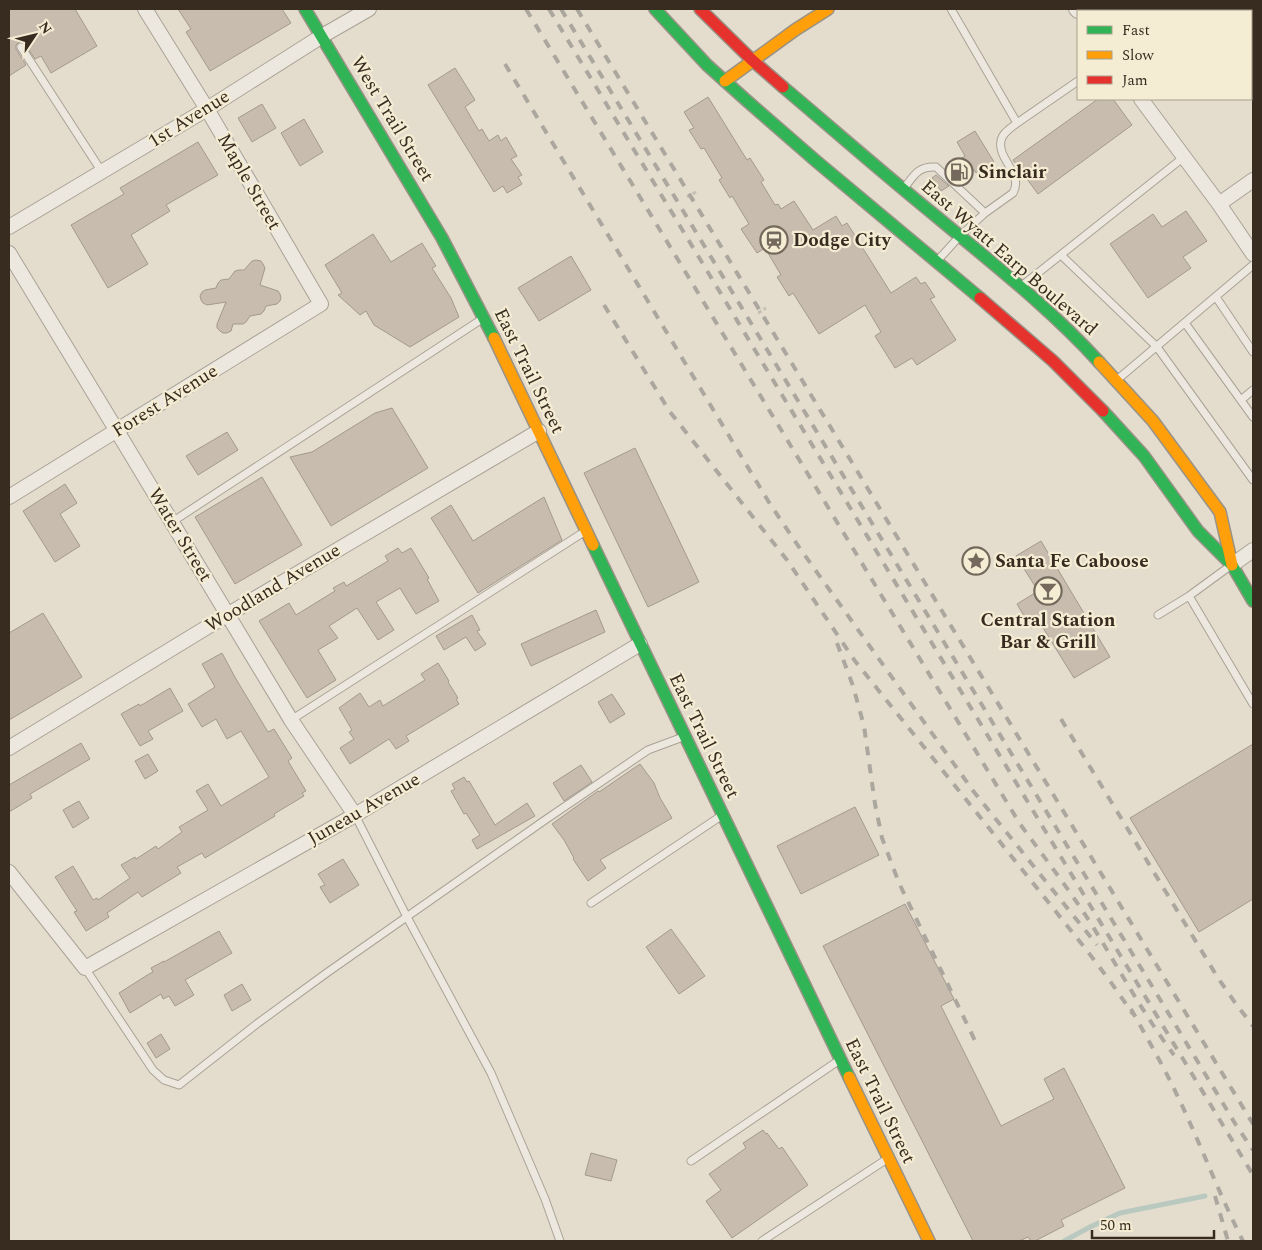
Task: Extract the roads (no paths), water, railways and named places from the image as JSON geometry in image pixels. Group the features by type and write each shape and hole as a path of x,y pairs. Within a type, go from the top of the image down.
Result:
{"main road":[{"name":"West Trail Street","path":"305,9 447,247"},
{"name":"East Wyatt Earp Boulevard","path":"655,9 707,65 725,81 816,161 1053,361 1144,456 1198,530 1232,565 1253,601"},
{"name":"East Wyatt Earp Boulevard","path":"700,9 752,60 1021,287 1085,347 1153,421 1220,512 1232,565"},
{"path":"725,81 752,60 828,9"},
{"name":"East Trail Street","path":"447,247 539,431 929,1241"}],"street":[{"name":"Maple Street","path":"145,9 207,109 321,304"},
{"name":"1st Avenue","path":"9,227 207,109 322,36 369,9"},
{"path":"1142,100 1219,204 1253,254"},
{"path":"1219,204 1253,180"},
{"name":"Water Street","path":"9,253 291,720 355,815"},
{"name":"Forest Avenue","path":"9,497 321,304"},
{"name":"Woodland Avenue","path":"9,748 227,615 539,431"},
{"path":"1232,565 1253,550"},
{"name":"Juneau Avenue","path":"85,968 355,815 640,644"},
{"path":"9,872 85,968"}],"lane":[{"path":"950,9 1017,123"},
{"path":"21,47 102,172"},
{"path":"936,262 985,213 1013,193 1015,178 1001,149 1003,135 1017,123 1077,82"},
{"path":"1021,287 1184,157"},
{"path":"903,189 921,169 928,166 936,167 985,213"},
{"path":"1061,255 1156,347 1253,480"},
{"path":"1116,381 1253,265"},
{"path":"1216,297 1253,352"},
{"path":"172,522 484,318"},
{"path":"1185,323 1253,417"},
{"path":"1241,400 1253,390"},
{"path":"291,720 586,531"},
{"path":"1158,615 1189,596 1232,565"},
{"path":"1189,596 1253,704"},
{"path":"85,968 153,1070 164,1080 180,1084 258,1023 545,820 648,750 685,736"},
{"path":"591,904 723,814"},
{"path":"355,815 491,1072 545,1199 560,1241"},
{"path":"691,1161 840,1059"},
{"path":"762,1241 888,1158"}],"waterway":[{"path":"1064,1241 1120,1213 1205,1196"}],"railway":[{"path":"526,9 1020,824 1082,909 1141,1006 1174,1055"},
{"path":"549,9 1253,1175"},
{"path":"561,9 1236,1125 1253,1150"},
{"path":"577,9 1253,1124"},
{"path":"505,64 770,504 974,792 1097,945"},
{"path":"604,305 670,412 787,560 855,661 1085,948 1133,1014"},
{"path":"837,643 853,686 864,726 875,804 882,838 899,883 978,1047"},
{"path":"1061,719 1218,978 1253,1026"},
{"path":"1131,1009 1173,1086 1243,1241"},
{"path":"1215,1196 1228,1241"}],"place":[{"name":"Sinclair","path":"959,172"},
{"name":"Dodge City","path":"774,240"},
{"name":"Santa Fe Caboose","path":"976,561"},
{"name":"Central Station Bar & Grill","path":"1048,591"}]}
